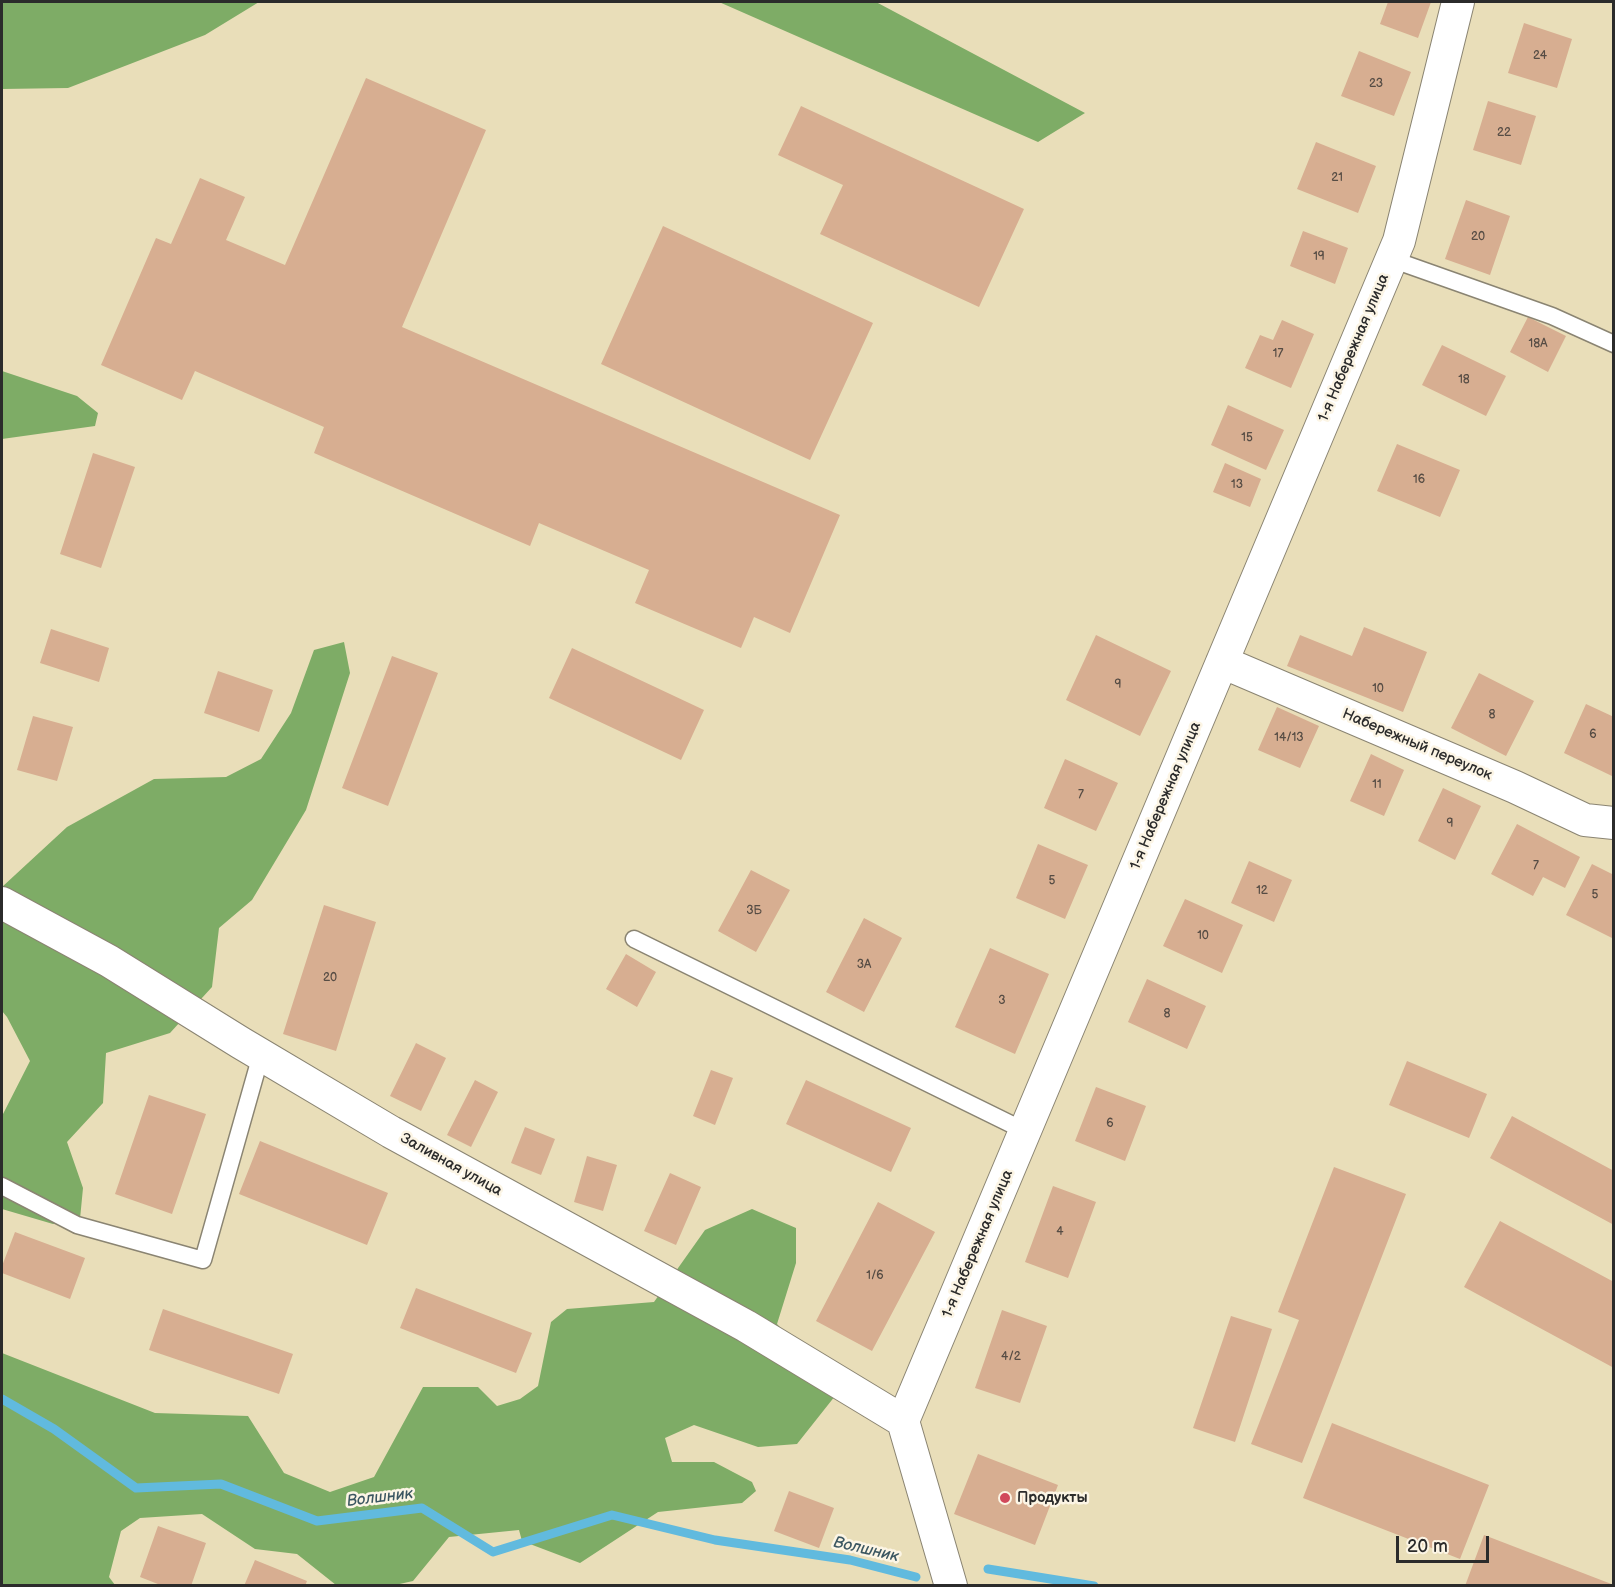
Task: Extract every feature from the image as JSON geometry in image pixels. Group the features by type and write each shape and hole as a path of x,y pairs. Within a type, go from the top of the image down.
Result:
{"street":[{"name":"1-я Набережная улица","path":"903,1421 1399,241 1458,2"},
{"name":"Набережный переулок","path":"1222,662 1515,787 1585,820 1614,823"},
{"name":"Заливная улица","path":"2,903 109,961 391,1132 746,1326 903,1421"},
{"path":"903,1421 951,1586"}],"lane":[{"path":"1391,259 1552,316 1614,344"},
{"path":"634,939 1025,1131"},
{"path":"2,1186 77,1225 203,1260 261,1055"}],"green space":[{"path":"2,2 259,2 205,35 68,88 2,89"},
{"path":"719,2 876,2 1085,113 1038,142"},
{"path":"2,371 77,396 98,413 95,426 2,439"},
{"path":"344,642 350,673 306,810 252,900 219,928 212,987 170,1033 106,1053 103,1103 67,1142 83,1188 80,1219 53,1224 2,1209 2,1116 30,1061 2,1011 2,887 67,827 154,779 226,777 261,759 291,713 314,650"},
{"path":"752,1209 796,1228 796,1263 777,1324 839,1391 797,1444 758,1447 694,1425 665,1438 672,1462 714,1462 752,1482 756,1491 742,1503 658,1512 580,1563 522,1541 519,1530 449,1537 413,1581 395,1585 336,1585 297,1554 255,1549 202,1514 140,1518 121,1531 109,1577 115,1585 2,1586 2,1353 155,1413 248,1416 284,1473 330,1492 374,1477 423,1387 478,1387 497,1406 520,1399 538,1386 551,1322 567,1309 654,1302 705,1230"}],"building":[{"path":"1388,2 1431,2 1418,38 1380,24"},
{"path":"1524,23 1572,39 1557,88 1508,73"},
{"path":"1359,51 1411,72 1394,116 1341,96"},
{"path":"366,78 486,130 402,327 840,515 790,633 754,617 741,648 635,603 649,570 539,523 530,546 314,453 324,427 195,371 182,400 101,365 156,238 171,244 200,178 245,197 226,240 285,265"},
{"path":"1488,101 1536,116 1521,165 1473,150"},
{"path":"801,106 1024,209 979,307 820,234 843,185 778,155"},
{"path":"1316,142 1376,166 1358,213 1297,189"},
{"path":"1466,200 1510,216 1490,275 1445,259"},
{"path":"663,226 873,323 810,460 601,364"},
{"path":"1303,231 1348,248 1335,284 1290,266"},
{"path":"1528,317 1566,336 1548,372 1510,352"},
{"path":"1282,320 1314,334 1291,388 1245,368 1260,335 1273,340"},
{"path":"1442,345 1506,376 1486,416 1422,385"},
{"path":"1228,405 1284,430 1266,470 1211,445"},
{"path":"1397,444 1460,470 1440,517 1377,491"},
{"path":"93,453 135,467 101,568 60,554"},
{"path":"1225,463 1261,479 1250,507 1213,492"},
{"path":"1364,627 1427,652 1403,712 1287,666 1300,635 1352,656"},
{"path":"51,629 109,648 99,682 40,663"},
{"path":"1096,635 1171,671 1140,736 1066,700"},
{"path":"572,648 704,710 681,760 549,698"},
{"path":"392,656 438,673 388,806 342,788"},
{"path":"218,671 273,690 259,732 204,713"},
{"path":"1479,673 1534,701 1506,756 1451,728"},
{"path":"1586,704 1614,717 1612,776 1564,753"},
{"path":"1277,707 1319,726 1300,768 1258,750"},
{"path":"33,716 73,727 57,781 17,770"},
{"path":"1371,754 1404,770 1384,816 1350,801"},
{"path":"1065,759 1118,783 1096,831 1044,808"},
{"path":"1443,788 1481,806 1455,860 1418,841"},
{"path":"1517,824 1580,857 1565,888 1543,877 1533,896 1491,874"},
{"path":"1038,844 1088,865 1065,919 1016,898"},
{"path":"1249,861 1292,880 1274,922 1231,903"},
{"path":"1592,864 1614,875 1614,939 1566,915"},
{"path":"751,870 790,890 756,952 718,931"},
{"path":"1185,899 1243,925 1222,973 1163,946"},
{"path":"324,905 376,922 336,1051 283,1034"},
{"path":"864,918 902,938 864,1012 826,992"},
{"path":"990,948 1049,974 1015,1054 955,1027"},
{"path":"626,954 656,972 637,1007 606,989"},
{"path":"1147,979 1206,1006 1187,1049 1128,1022"},
{"path":"416,1043 446,1058 421,1111 390,1096"},
{"path":"1407,1061 1487,1094 1469,1138 1389,1105"},
{"path":"711,1070 733,1078 715,1125 693,1116"},
{"path":"475,1080 498,1092 471,1147 447,1135"},
{"path":"806,1080 911,1128 891,1172 786,1124"},
{"path":"1096,1087 1146,1106 1125,1161 1075,1141"},
{"path":"149,1095 206,1114 172,1214 115,1194"},
{"path":"1512,1116 1614,1171 1614,1225 1490,1158"},
{"path":"525,1127 555,1139 541,1175 511,1163"},
{"path":"260,1141 388,1193 367,1245 239,1194"},
{"path":"587,1156 617,1165 603,1211 574,1202"},
{"path":"1334,1167 1406,1194 1302,1463 1251,1444 1299,1320 1278,1312"},
{"path":"670,1173 701,1187 676,1245 644,1231"},
{"path":"1053,1186 1096,1202 1068,1278 1025,1262"},
{"path":"878,1202 935,1232 872,1351 816,1321"},
{"path":"1500,1221 1614,1282 1614,1368 1464,1287"},
{"path":"15,1232 85,1258 70,1299 2,1273 2,1266"},
{"path":"416,1288 532,1333 516,1373 400,1328"},
{"path":"163,1309 293,1354 279,1394 149,1350"},
{"path":"1002,1310 1047,1326 1020,1403 975,1388"},
{"path":"1231,1316 1272,1329 1235,1442 1193,1428"},
{"path":"1332,1423 1489,1485 1460,1559 1303,1498"},
{"path":"978,1454 1058,1485 1035,1545 954,1514"},
{"path":"789,1491 834,1508 819,1548 774,1531"},
{"path":"158,1526 206,1543 191,1586 163,1586 140,1577"},
{"path":"1484,1535 1614,1585 1614,1586 1465,1586"},
{"path":"255,1560 307,1581 305,1586 244,1586"}],"waterway":[{"name":"Волшник","path":"2,1399 54,1429 136,1488 221,1484 317,1521 422,1508 493,1552 612,1515 715,1540 850,1560 916,1577"},
{"name":"Волшник","path":"988,1569 1094,1586"}],"place":[{"name":"Продукты","path":"1005,1498"}]}
